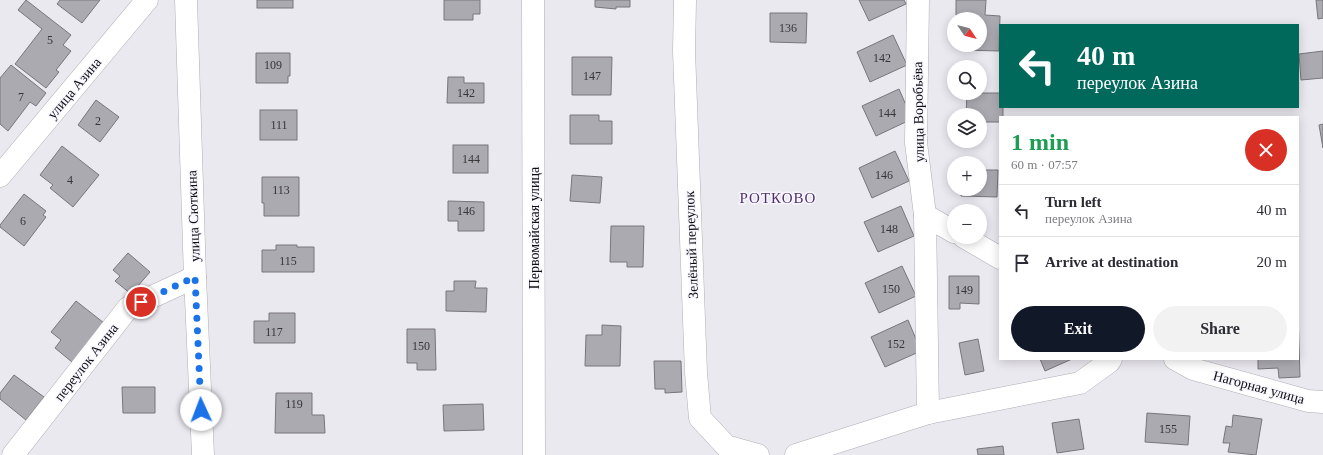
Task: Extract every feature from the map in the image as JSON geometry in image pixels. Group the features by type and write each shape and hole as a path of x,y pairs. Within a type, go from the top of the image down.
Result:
{"street":[{"name":"улица Азина","path":"0,176 147,0"},
{"name":"улица Сюткина","path":"186,0 195,277 203,455"},
{"name":"Первомайская улица","path":"533,0 534,455"},
{"name":"Зелёный переулок","path":"685,0 685,82 696,373 700,418 726,446 758,455"},
{"name":"улица Воробьёва","path":"918,0 916,143 925,215 928,413"},
{"path":"925,215 947,228"},
{"path":"976,244 999,257"},
{"name":"переулок Азина","path":"14,455 128,308 195,277"},
{"path":"796,455 928,413 1080,383 1110,360"},
{"name":"Нагорная улица","path":"1177,360 1192,369 1308,401 1323,402"}],"building":[{"path":"26,0 71,35 63,45 71,51 56,70 59,72 46,88 15,64 42,29 18,10"},
{"path":"60,0 100,0 82,23 57,4"},
{"path":"257,0 293,0 293,8 257,8"},
{"path":"444,0 480,0 480,14 473,14 473,20 444,20"},
{"path":"595,0 630,0 630,7 616,7 616,9 595,7"},
{"path":"859,0 904,0 906,4 869,21"},
{"path":"956,0 986,0 985,12 956,12"},
{"path":"1316,0 1323,0 1323,18 1318,19"},
{"path":"770,13 807,13 806,43 770,42"},
{"path":"987,15 1000,16 999,51 987,51"},
{"path":"893,35 907,65 870,82 857,52"},
{"path":"1323,51 1323,78 1301,80 1299,54"},
{"path":"256,53 290,53 290,76 288,76 288,83 256,83"},
{"path":"572,57 612,57 611,95 572,95"},
{"path":"11,65 46,93 36,106 30,102 8,131 0,124 0,78"},
{"path":"448,77 464,77 464,83 484,83 484,103 447,103"},
{"path":"899,89 912,119 876,136 862,106"},
{"path":"987,93 999,93 999,108 1003,108 1003,116 999,116 999,122 987,122 987,108 966,108 967,100 987,100"},
{"path":"96,100 119,117 100,142 78,125"},
{"path":"260,110 297,110 297,140 260,140"},
{"path":"570,115 599,115 599,121 612,121 612,144 570,144"},
{"path":"1323,124 1323,148 1319,125"},
{"path":"453,145 488,145 488,173 453,173"},
{"path":"62,146 99,175 73,207 50,188 53,185 40,175"},
{"path":"895,151 909,181 872,198 859,168"},
{"path":"987,170 998,170 997,197 961,196 987,196"},
{"path":"572,175 602,177 600,203 570,201"},
{"path":"262,177 299,177 299,216 264,216 264,203 262,203"},
{"path":"24,194 46,211 43,215 46,217 24,246 0,227 0,225"},
{"path":"448,201 484,202 484,231 458,231 458,221 448,221"},
{"path":"901,206 914,236 878,252 864,222"},
{"path":"611,226 644,226 643,267 627,267 627,262 610,262"},
{"path":"276,245 314,247 314,272 262,272 262,250 276,250"},
{"path":"128,253 150,272 131,294 115,281 120,276 113,270"},
{"path":"902,266 916,296 879,313 865,283"},
{"path":"949,276 979,276 979,304 960,303 960,309 949,309"},
{"path":"454,281 476,281 475,288 487,288 486,312 446,311 446,291 454,291"},
{"path":"76,301 104,323 72,362 55,348 61,340 51,332"},
{"path":"269,313 295,313 295,343 254,343 254,321 269,321"},
{"path":"908,320 921,351 885,367 871,337"},
{"path":"602,325 621,326 620,366 585,366 586,335 602,335"},
{"path":"407,329 435,329 436,370 417,370 417,363 407,363"},
{"path":"978,339 984,371 965,375 959,343"},
{"path":"1299,346 1300,377 1279,378 1278,368 1258,369 1258,360 1299,360"},
{"path":"1040,360 1070,360 1045,371"},
{"path":"654,361 681,361 682,392 665,393 665,389 655,389"},
{"path":"14,375 44,397 26,420 0,399 0,393"},
{"path":"122,387 155,387 155,413 123,413"},
{"path":"276,393 312,393 312,415 324,415 325,433 275,433"},
{"path":"483,404 484,430 444,431 443,405"},
{"path":"1147,413 1190,416 1188,445 1145,442"},
{"path":"1233,415 1262,419 1256,455 1228,452 1230,443 1223,443 1226,426 1232,427"},
{"path":"1079,419 1084,449 1057,453 1052,423"},
{"path":"1003,446 1004,455 978,455 977,449"}],"district":[{"name":"РОТКОВО","path":"778,198"}],"route":[{"path":"141,302 195,277 201,410"}]}
